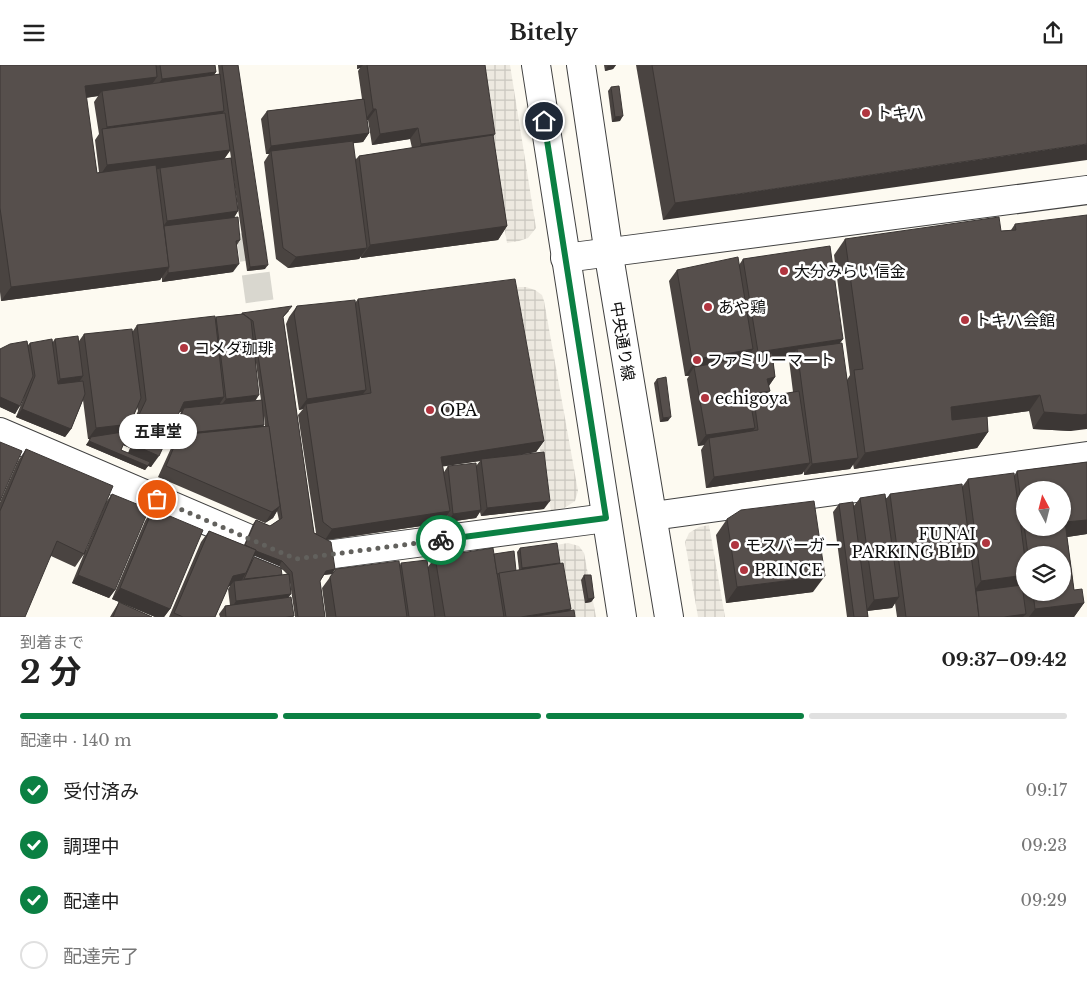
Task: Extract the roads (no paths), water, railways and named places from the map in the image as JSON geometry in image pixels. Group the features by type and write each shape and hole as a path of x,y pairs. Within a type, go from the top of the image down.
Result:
{"street":[{"path":"536,65 622,617"},
{"name":"中央通り線","path":"581,65 609,253 669,617"},
{"path":"565,258 1087,190"},
{"path":"0,431 296,559 606,518"},
{"path":"652,516 1087,456"}],"tunnel":[{"path":"250,232 266,348"}],"place":[{"name":"トキハ","path":"866,113"},
{"name":"大分みらい信金","path":"784,271"},
{"name":"あや鶏","path":"708,307"},
{"name":"トキハ会館","path":"965,320"},
{"name":"コメダ珈琲","path":"184,348"},
{"name":"ファミリーマート","path":"697,360"},
{"name":"echigoya","path":"705,398"},
{"name":"OPA","path":"430,410"},
{"name":"五車堂","path":"157,499"},
{"name":"FUNAI PARKING BLD","path":"986,543"},
{"name":"モスバーガー","path":"735,545"},
{"name":"PRINCE","path":"744,570"}]}
